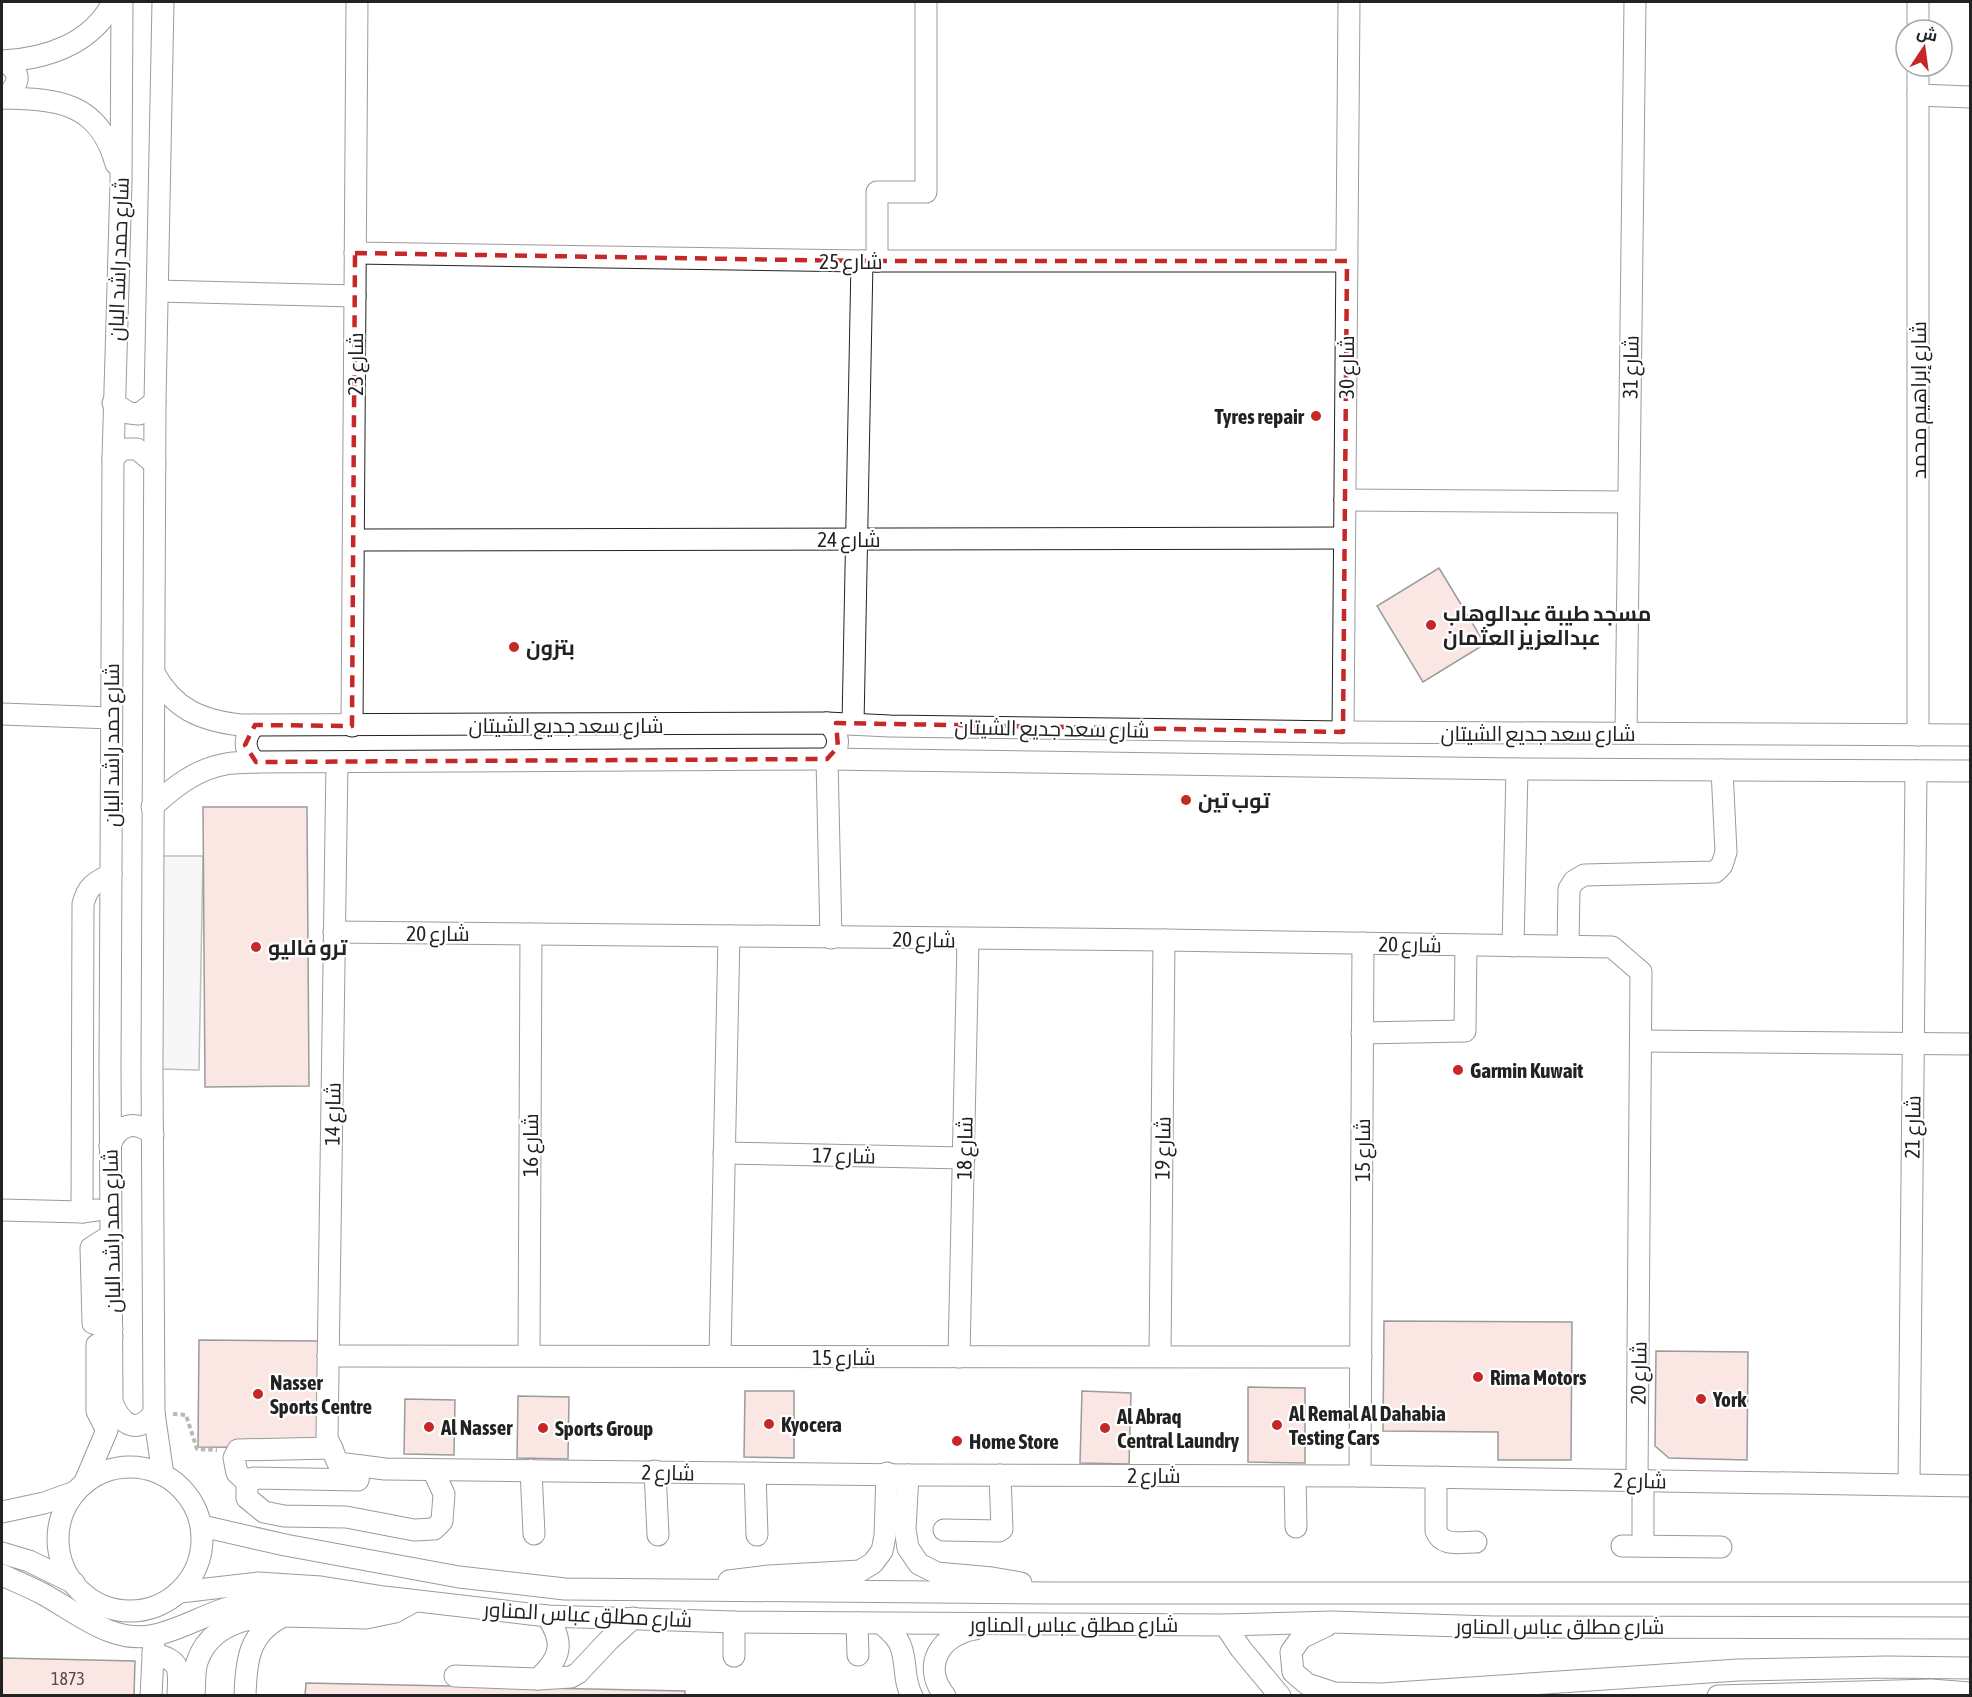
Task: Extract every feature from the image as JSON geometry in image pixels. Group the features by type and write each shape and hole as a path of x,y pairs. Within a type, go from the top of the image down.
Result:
{"street":[{"path":"3,61 52,54 82,38 106,15 112,2"},
{"name":"شارع حمد راشد البان","path":"80,1488 107,1430 112,1402 110,1146 113,403 121,183 123,2"},
{"name":"شارع حمد راشد البان","path":"163,2 155,402 152,807 154,1413 163,1475"},
{"name":"شارع 23","path":"352,726 357,2"},
{"path":"853,723 856,539 870,261 877,192 926,192 926,2"},
{"name":"شارع 30","path":"1343,732 1349,2"},
{"name":"شارع 31","path":"1626,733 1635,2"},
{"path":"1918,2 1918,18"},
{"path":"3,61 14,68 18,81 4,98"},
{"name":"شارع إبراهيم محمد","path":"1918,78 1918,735"},
{"path":"1918,95 1971,97"},
{"path":"4,98 46,100 68,105 86,115 101,129 110,144 121,183"},
{"name":"شارع 25","path":"355,253 870,261 1347,261"},
{"path":"158,291 355,296"},
{"path":"113,403 129,413 139,414 155,402"},
{"path":"113,458 123,449 137,449 155,464"},
{"path":"1345,500 1628,502"},
{"name":"شارع 24","path":"354,540 1344,537"},
{"name":"شارع سعد جديع الشيتان","path":"154,673 162,687 183,708 211,720 240,725 853,723 890,726 1343,732 1968,736"},
{"path":"2,714 111,718"},
{"path":"827,723 835,730 838,741 836,752 827,759 831,938"},
{"path":"255,725 245,745 250,758 256,762"},
{"path":"888,760 877,753 874,741 879,730 890,726"},
{"name":"شارع سعد جديع الشيتان","path":"152,807 173,787 198,772 226,764 256,762 827,759 1517,769 1967,770"},
{"name":"شارع 14","path":"335,1456 327,1438 337,762"},
{"path":"1514,946 1517,769"},
{"path":"1568,946 1569,889 1574,880 1584,875 1714,872 1722,865 1726,852 1722,770"},
{"name":"شارع 21","path":"1909,1484 1916,771"},
{"path":"82,1212 83,903 85,894 91,885 111,874"},
{"name":"شارع 20","path":"334,932 1612,947 1641,972 1640,1479 1632,1546 1721,1547"},
{"name":"شارع 16","path":"530,1356 531,934"},
{"path":"720,1356 729,936"},
{"name":"شارع 18","path":"959,1357 968,940"},
{"name":"شارع 19","path":"1160,1356 1164,940"},
{"name":"شارع 15","path":"1360,1476 1363,943"},
{"path":"1362,1032 1465,1031 1466,945"},
{"path":"1641,1041 1971,1044"},
{"path":"110,1146 117,1132 123,1127 139,1126 153,1135"},
{"name":"شارع 17","path":"724,1153 964,1158"},
{"path":"2,1210 82,1212 110,1208"},
{"path":"107,1430 97,1411 97,1345 112,1333"},
{"name":"شارع 15","path":"328,1356 1361,1357"},
{"path":"112,1402 117,1414 127,1424 137,1426 147,1422 154,1413"},
{"path":"238,1450 234,1458 237,1473 247,1482 247,1498 264,1512 284,1516 346,1517 414,1530 434,1529 442,1521 444,1494 433,1470"},
{"name":"شارع 2","path":"238,1450 335,1456 360,1466 433,1470 1360,1476 1971,1486"},
{"path":"247,1482 253,1478 358,1480 360,1466"},
{"path":"137,1467 163,1475 179,1485 194,1503 202,1526 202,1550 195,1573 180,1592 160,1605 137,1611 113,1609 91,1599 74,1583 62,1562 58,1537 63,1513 80,1488 93,1477 114,1468 137,1467"},
{"path":"531,1470 534,1534"},
{"path":"655,1471 658,1535"},
{"path":"755,1473 757,1535"},
{"path":"696,1591 744,1578 860,1571 873,1563 882,1551 897,1474"},
{"path":"897,1474 908,1548 919,1564 937,1573 1013,1581 1053,1593"},
{"path":"944,1530 999,1531 1002,1529 1000,1475"},
{"path":"1295,1476 1296,1527"},
{"path":"1436,1477 1438,1538 1443,1542 1476,1542"},
{"path":"2,1512 44,1503 80,1488"},
{"name":"شارع مطلق عباس المناور","path":"202,1526 285,1545 459,1577 565,1589 1053,1593 1971,1593"},
{"path":"2,1552 74,1583"},
{"path":"2,1575 43,1594 106,1630 153,1644 176,1664 178,1695"},
{"name":"شارع مطلق عباس المناور","path":"180,1592 258,1583 321,1587 415,1601 548,1616 734,1622 1225,1625 1332,1622 1493,1627 1971,1628"},
{"path":"153,1644 212,1613 242,1605 275,1601 344,1605 384,1597"},
{"path":"194,1695 197,1663 205,1646 218,1631 231,1623 251,1617 366,1618 395,1612 415,1601"},
{"path":"245,1695 248,1655 259,1633 272,1621 284,1616"},
{"path":"538,1679 552,1666 557,1654 558,1640 555,1627 548,1616"},
{"path":"455,1676 538,1679 563,1678 579,1673 633,1618"},
{"path":"734,1622 734,1656"},
{"path":"1332,1622 1301,1638 1291,1652 1293,1672 1307,1684 1334,1693 1402,1694 1729,1671 1887,1667 1971,1668"},
{"path":"857,1623 858,1655"},
{"path":"945,1695 939,1689 934,1667 941,1646 949,1638 959,1633 1014,1623"},
{"path":"891,1624 901,1646 904,1674 912,1695"},
{"path":"891,1624 913,1646 919,1683 926,1695"},
{"path":"1225,1625 1240,1648 1280,1695"},
{"path":"151,1695 153,1644"},
{"path":"1729,1671 1731,1695"},
{"path":"1718,1695 1931,1690 1971,1694"}],"path":[{"path":"154,1413 186,1415 197,1449 238,1450"}],"highlighted area":[{"path":"355,253 862,261 1347,261 1343,732 836,723 838,747 827,759 256,762 245,745 255,725 352,726"}],"shaded area":[{"path":"163,856 203,856 199,1070 159,1069"}],"building":[{"name":"مسجد طيبة عبدالوهاب عبدالعزيز العثمان","path":"1439,568 1485,644 1423,682 1377,606"},
{"name":"ترو فاليو","path":"203,807 307,807 309,1086 205,1087"},
{"name":"Rima Motors","path":"1384,1321 1572,1322 1571,1460 1498,1460 1498,1432 1383,1431"},
{"name":"Nasser Sports Centre","path":"199,1340 318,1341 318,1448 198,1447"},
{"name":"York","path":"1656,1351 1748,1352 1747,1460 1669,1458 1655,1446"},
{"name":"Al Remal Al Dahabia Testing Cars","path":"1248,1387 1305,1388 1305,1463 1248,1462"},
{"name":"Kyocera","path":"745,1391 794,1391 794,1458 744,1457"},
{"name":"Al Abraq Central Laundry","path":"1082,1391 1131,1393 1129,1464 1080,1463"},
{"name":"Sports Group","path":"518,1396 569,1397 568,1459 517,1458"},
{"name":"Al Nasser","path":"405,1399 455,1400 454,1455 404,1454"},
{"path":"2,1658 135,1661 134,1696 2,1696"},
{"path":"306,1683 685,1691 685,1696 305,1696"}],"place":[{"name":"Tyres repair","path":"1316,416"},
{"name":"مسجد طيبة عبدالوهاب عبدالعزيز العثمان","path":"1431,625"},
{"name":"بتزون","path":"514,647"},
{"name":"توب تين","path":"1186,800"},
{"name":"ترو فاليو","path":"256,947"},
{"name":"Garmin Kuwait","path":"1458,1070"},
{"name":"Rima Motors","path":"1478,1377"},
{"name":"Nasser Sports Centre","path":"258,1394"},
{"name":"York","path":"1701,1399"},
{"name":"Kyocera","path":"769,1424"},
{"name":"Al Remal Al Dahabia Testing Cars","path":"1277,1425"},
{"name":"Al Nasser","path":"429,1427"},
{"name":"Sports Group","path":"543,1428"},
{"name":"Al Abraq Central Laundry","path":"1105,1428"},
{"name":"Home Store","path":"957,1441"}]}
